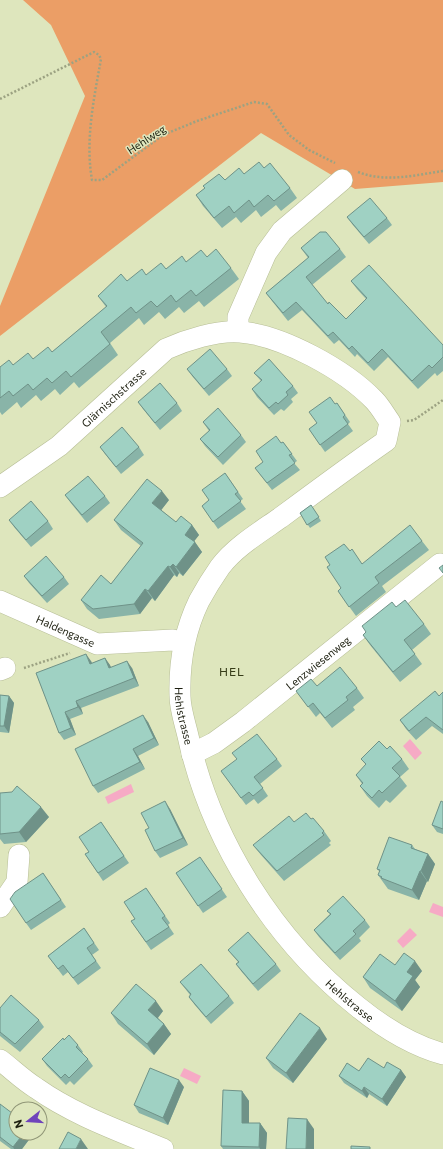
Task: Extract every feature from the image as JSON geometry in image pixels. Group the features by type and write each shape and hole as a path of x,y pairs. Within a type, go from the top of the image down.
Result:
{"street":[{"path":"238,331 238,317 266,253 282,231 344,171"},
{"name":"Glärnischstrasse","path":"0,487 58,446 166,349 184,341 238,331 254,334 284,344 323,362 374,400 390,422"},
{"name":"Hehlstrasse","path":"390,422 386,441 246,543 221,566 199,602 183,643 180,664 180,698 192,754 204,792 222,834 247,881 280,929 304,957 336,990 382,1026 413,1044 443,1054"},
{"name":"Lenzwiesenweg","path":"192,754 214,743 243,722 440,564"},
{"name":"Haldengasse","path":"0,601 97,644 173,640 183,643"},
{"path":"0,907 16,882 19,855"},
{"path":"0,1060 36,1089 151,1147"}],"path":[{"name":"Hehlweg","path":"0,99 94,52 100,55 101,59 92,110 90,168 92,180 102,180 163,135 197,121 254,102 267,104 289,135 309,150 344,171 370,177 387,178 443,171"},
{"path":"390,422 414,420 443,400"},
{"path":"2,669 11,672 97,644"}],"shaded area":[{"path":"23,0 443,0 443,182 355,189 261,133 0,336 0,306 85,96 51,25"},
{"path":"410,739 422,753 415,760 403,746"},
{"path":"131,784 134,792 108,804 105,797"},
{"path":"433,903 443,907 443,917 429,912"},
{"path":"410,928 417,935 403,948 397,941"},
{"path":"184,1068 201,1076 197,1084 180,1076"}],"building":[{"path":"259,162 264,168 270,163 290,188 274,201 268,195 254,207 249,200 234,213 229,206 214,218 196,195 205,188 203,186 219,174 225,180 239,168 244,174"},
{"path":"370,198 387,218 364,237 347,217"},
{"path":"320,232 326,232 340,249 306,277 328,304 329,302 346,319 367,298 351,281 369,265 443,345 443,357 432,368 429,365 412,381 382,349 368,363 352,346 349,349 333,332 328,336 296,302 283,313 266,293 309,257 301,248"},
{"path":"216,249 231,268 196,296 191,290 176,302 171,295 157,307 151,301 136,313 131,307 101,332 110,344 71,377 66,371 52,383 47,378 33,390 28,384 13,396 9,391 0,398 0,367 9,360 13,365 28,353 33,359 48,347 52,352 107,306 98,296 121,274 127,281 142,269 146,275 161,263 166,269 182,256 186,262 201,250 207,257"},
{"path":"210,349 227,369 204,389 187,369"},
{"path":"269,359 293,386 286,392 288,395 278,404 276,402 269,408 252,389 262,380 254,373"},
{"path":"160,383 177,403 155,423 138,402"},
{"path":"330,397 335,404 337,403 345,415 343,417 348,424 320,445 309,429 317,423 309,412"},
{"path":"218,408 241,435 218,457 200,439 210,430 203,422"},
{"path":"122,427 139,447 116,467 100,447"},
{"path":"276,436 281,443 283,442 292,454 289,455 295,463 267,483 255,468 263,462 256,451"},
{"path":"225,473 238,492 235,494 241,501 213,522 202,506 209,500 202,490"},
{"path":"88,476 105,496 82,515 65,495"},
{"path":"147,479 162,491 152,503 176,522 181,516 192,525 185,535 195,542 176,567 173,564 170,567 168,566 148,591 145,589 134,604 93,609 81,600 101,575 111,584 143,543 114,520"},
{"path":"31,501 48,521 26,540 9,520"},
{"path":"311,505 319,517 307,525 300,513"},
{"path":"410,525 422,541 375,577 379,583 349,607 338,591 341,588 327,567 330,565 325,557 344,544 350,551 352,549 362,564"},
{"path":"46,556 64,577 42,596 24,576"},
{"path":"443,565 443,573 439,568"},
{"path":"405,600 424,624 404,640 415,654 393,672 363,635 366,632 362,626 392,602 396,607"},
{"path":"86,654 90,664 105,658 109,668 127,661 134,678 76,701 78,707 65,712 71,728 59,733 36,673"},
{"path":"340,667 357,688 346,697 348,700 325,718 313,703 308,707 296,691 311,679 317,686"},
{"path":"435,691 439,696 443,692 443,730 426,717 409,731 400,720"},
{"path":"0,695 9,696 4,726 0,726"},
{"path":"143,715 154,738 133,749 140,762 93,786 75,749"},
{"path":"257,734 277,759 254,777 263,788 253,796 249,792 241,798 221,771 237,759 232,753"},
{"path":"379,741 387,749 390,746 402,759 392,768 400,776 382,793 379,790 372,798 360,786 363,783 356,775 366,764 361,759"},
{"path":"17,786 41,807 19,832 0,834 0,793 12,792"},
{"path":"165,801 183,838 155,851 145,830 149,828 141,813"},
{"path":"441,801 443,802 443,829 432,825"},
{"path":"306,813 311,819 313,818 324,831 322,833 324,835 277,871 253,845 289,816 294,822"},
{"path":"101,822 124,856 98,873 85,854 89,852 79,837"},
{"path":"389,837 412,845 411,848 428,854 412,890 381,878 382,877 378,875 380,870 377,869"},
{"path":"200,857 222,889 198,906 176,873"},
{"path":"43,873 61,900 26,923 10,899 15,892"},
{"path":"146,888 165,916 162,918 169,927 146,942 131,921 135,919 124,902"},
{"path":"343,896 365,920 353,931 356,934 335,953 314,930 331,914 327,911"},
{"path":"84,928 94,943 87,948 96,961 73,978 63,965 58,969 48,956"},
{"path":"248,932 276,964 253,984 236,964 239,962 228,950"},
{"path":"404,953 415,961 407,972 413,976 395,1001 363,977 380,954 395,965"},
{"path":"201,964 229,996 206,1017 189,997 191,994 180,982"},
{"path":"136,984 156,1001 148,1010 164,1024 147,1044 111,1013"},
{"path":"11,995 39,1020 15,1044 0,1032 0,1008"},
{"path":"300,1013 320,1028 286,1073 266,1058"},
{"path":"69,1035 78,1045 76,1047 88,1059 69,1078 65,1074 61,1078 42,1059 63,1038 64,1040"},
{"path":"368,1058 384,1068 387,1062 401,1070 382,1099 364,1087 362,1091 339,1076 347,1063 359,1071"},
{"path":"150,1068 179,1080 163,1118 134,1105"},
{"path":"223,1090 242,1091 242,1123 260,1123 259,1147 221,1146"},
{"path":"0,1104 8,1110 8,1141 18,1141 13,1147 0,1137"},
{"path":"288,1118 307,1119 306,1149 286,1149"},
{"path":"68,1132 81,1139 76,1149 59,1149"},
{"path":"351,1146 370,1147 370,1149 351,1149"}],"district":[{"name":"HEL","path":"232,671"}]}
